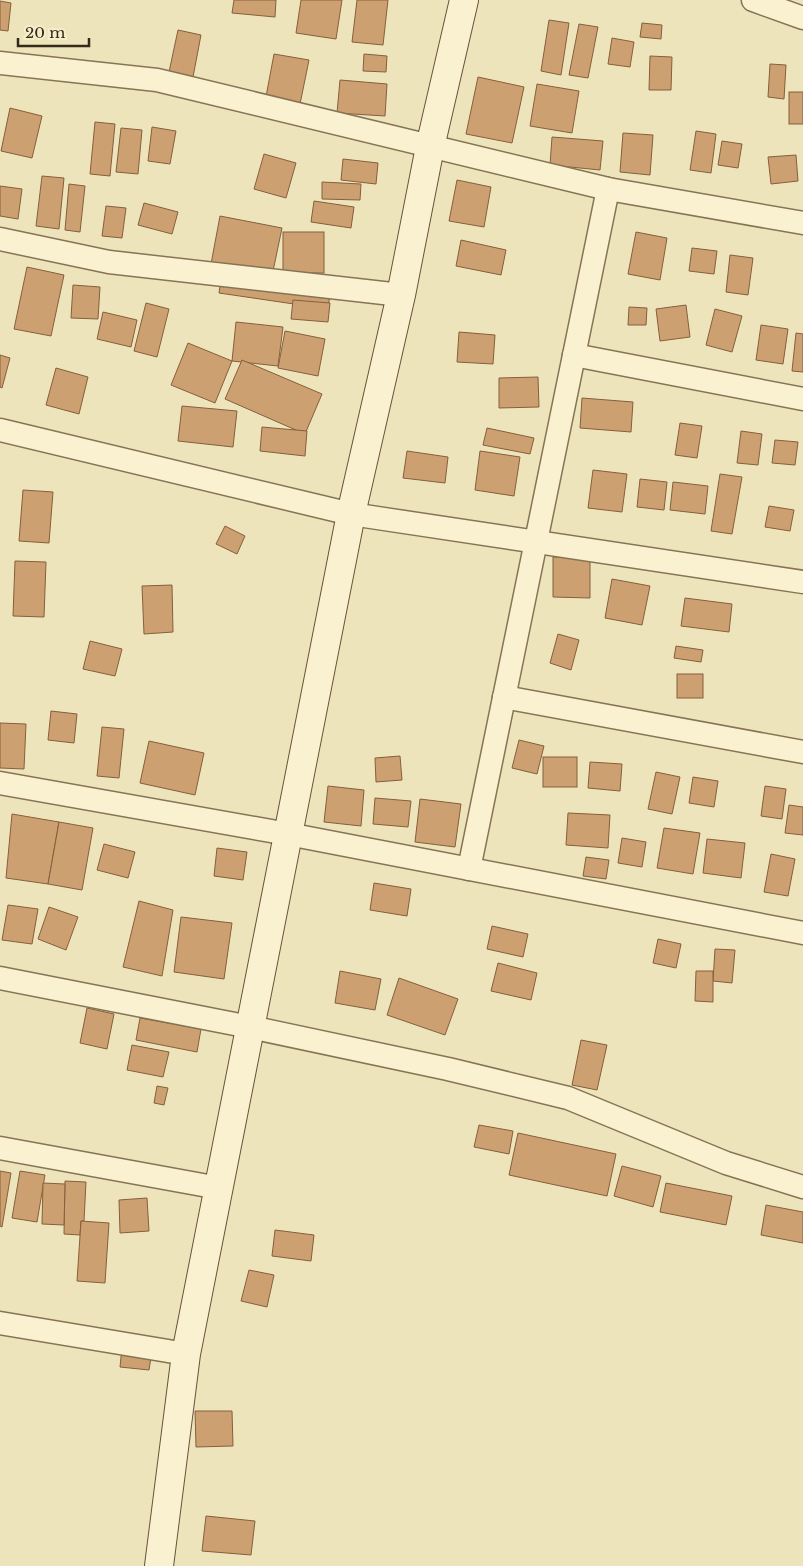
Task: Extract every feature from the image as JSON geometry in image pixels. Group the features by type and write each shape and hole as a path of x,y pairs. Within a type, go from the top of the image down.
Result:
{"street":[{"path":"159,1566 186,1354 351,514 401,295 430,147 464,0"},
{"path":"753,0 803,18"},
{"path":"0,63 157,80 608,189 803,223"},
{"path":"469,869 608,189"},
{"path":"0,238 109,262 401,295"},
{"path":"574,355 803,400"},
{"path":"0,430 351,514 803,582"},
{"path":"504,697 803,752"},
{"path":"0,783 288,834 803,933"},
{"path":"0,978 448,1069 568,1098 726,1163 803,1187"},
{"path":"0,1148 219,1188"},
{"path":"0,1322 186,1354"}],"building":[{"path":"234,0 276,0 275,17 232,13"},
{"path":"301,0 342,0 336,39 296,33"},
{"path":"357,0 388,0 383,45 352,42"},
{"path":"0,1 11,3 8,31 0,30"},
{"path":"549,20 569,23 561,75 541,71"},
{"path":"642,23 662,25 661,39 640,37"},
{"path":"579,24 598,27 588,78 569,75"},
{"path":"178,30 201,35 193,77 169,72"},
{"path":"612,38 634,42 630,67 608,64"},
{"path":"274,54 309,60 299,109 265,102"},
{"path":"364,54 387,56 386,72 363,71"},
{"path":"650,56 672,57 671,90 649,90"},
{"path":"770,64 786,65 784,99 768,97"},
{"path":"478,77 524,87 512,143 466,134"},
{"path":"340,80 387,84 385,116 337,113"},
{"path":"537,84 579,91 572,133 530,126"},
{"path":"789,92 803,92 803,124 789,124"},
{"path":"10,108 42,116 32,158 1,151"},
{"path":"95,122 115,124 110,176 90,174"},
{"path":"152,127 176,131 170,164 148,161"},
{"path":"121,128 142,130 138,174 116,172"},
{"path":"696,131 716,134 711,173 690,170"},
{"path":"623,133 653,135 650,175 620,172"},
{"path":"552,137 603,141 600,170 550,165"},
{"path":"722,141 742,144 738,168 718,165"},
{"path":"264,154 296,163 286,198 254,189"},
{"path":"796,155 798,181 771,184 768,157"},
{"path":"343,159 378,163 376,184 341,180"},
{"path":"42,176 64,178 59,229 36,226"},
{"path":"457,180 491,187 484,227 449,221"},
{"path":"322,182 361,184 360,200 322,199"},
{"path":"69,184 85,186 80,232 65,230"},
{"path":"0,186 22,189 18,219 0,216"},
{"path":"314,201 354,207 351,228 311,222"},
{"path":"144,203 178,212 172,234 138,225"},
{"path":"106,206 126,208 122,238 102,236"},
{"path":"220,216 282,228 272,276 211,264"},
{"path":"283,232 324,232 324,273 283,273"},
{"path":"636,232 667,238 660,280 628,274"},
{"path":"461,240 506,250 501,275 456,266"},
{"path":"692,248 717,251 714,274 689,271"},
{"path":"730,255 753,258 748,295 726,292"},
{"path":"223,264 332,279 328,309 219,293"},
{"path":"27,267 64,275 51,336 14,329"},
{"path":"73,285 100,287 98,319 71,318"},
{"path":"293,300 330,303 328,322 291,319"},
{"path":"146,303 169,309 157,357 134,351"},
{"path":"686,305 690,337 660,341 656,309"},
{"path":"629,307 647,308 646,325 628,325"},
{"path":"715,309 742,316 732,352 706,345"},
{"path":"103,312 137,320 131,347 97,339"},
{"path":"236,322 283,327 278,366 232,361"},
{"path":"761,325 788,329 783,364 756,360"},
{"path":"285,331 325,339 318,376 278,368"},
{"path":"459,332 495,335 493,364 457,362"},
{"path":"796,333 803,334 803,372 792,371"},
{"path":"188,343 232,361 215,403 171,385"},
{"path":"0,355 10,358 2,388 0,387"},
{"path":"242,360 322,394 305,434 225,399"},
{"path":"56,368 88,377 79,414 46,405"},
{"path":"538,377 539,407 499,408 499,378"},
{"path":"582,398 633,402 631,432 580,428"},
{"path":"182,406 237,411 233,447 178,441"},
{"path":"680,423 702,426 697,458 675,455"},
{"path":"262,427 307,431 305,456 260,451"},
{"path":"487,428 534,438 530,454 483,445"},
{"path":"741,431 762,434 758,465 737,463"},
{"path":"775,440 798,442 795,465 772,463"},
{"path":"407,451 448,457 445,483 403,478"},
{"path":"480,451 520,457 514,496 475,490"},
{"path":"593,470 627,474 622,512 588,508"},
{"path":"720,474 742,477 732,534 711,531"},
{"path":"640,479 667,482 664,510 637,507"},
{"path":"673,482 708,486 705,514 670,510"},
{"path":"23,490 53,492 49,543 19,541"},
{"path":"769,506 794,510 790,531 765,527"},
{"path":"225,526 245,536 237,554 216,544"},
{"path":"553,557 590,558 590,598 553,597"},
{"path":"15,561 46,562 44,617 13,616"},
{"path":"612,579 650,586 642,625 605,618"},
{"path":"172,585 173,632 144,634 142,586"},
{"path":"685,598 732,604 729,632 681,626"},
{"path":"558,634 579,640 571,670 550,663"},
{"path":"90,641 122,649 115,676 83,669"},
{"path":"676,646 703,650 701,662 674,658"},
{"path":"677,674 703,674 703,698 677,698"},
{"path":"51,711 77,714 74,743 48,740"},
{"path":"0,723 26,724 24,769 0,768"},
{"path":"102,727 124,729 119,778 97,776"},
{"path":"519,740 544,746 537,774 512,768"},
{"path":"149,741 204,753 195,795 140,783"},
{"path":"400,756 402,780 376,782 375,758"},
{"path":"543,757 577,757 577,787 543,787"},
{"path":"590,762 622,764 620,791 588,788"},
{"path":"656,772 680,777 672,814 648,809"},
{"path":"693,777 718,781 714,807 689,803"},
{"path":"328,786 364,790 361,826 324,822"},
{"path":"765,786 786,789 782,819 761,816"},
{"path":"375,798 411,801 408,827 373,824"},
{"path":"420,799 461,804 455,847 415,842"},
{"path":"789,805 803,807 803,835 785,833"},
{"path":"568,813 610,815 608,848 566,845"},
{"path":"12,814 59,822 48,884 6,878"},
{"path":"59,822 93,828 82,890 48,884"},
{"path":"664,828 700,833 693,874 657,868"},
{"path":"622,838 646,842 642,867 618,863"},
{"path":"707,839 745,843 741,878 703,873"},
{"path":"104,844 135,852 128,878 97,870"},
{"path":"217,848 247,852 243,880 214,876"},
{"path":"771,854 795,859 788,896 764,892"},
{"path":"586,857 609,860 606,879 583,876"},
{"path":"374,883 411,889 407,916 370,910"},
{"path":"139,901 173,910 162,976 123,967"},
{"path":"8,905 38,909 32,944 2,940"},
{"path":"49,907 78,917 66,950 38,939"},
{"path":"181,917 232,923 224,979 174,972"},
{"path":"492,926 528,934 523,957 487,949"},
{"path":"658,939 681,944 676,968 653,963"},
{"path":"715,949 735,950 732,983 713,981"},
{"path":"498,963 537,973 531,1000 491,991"},
{"path":"340,971 381,979 375,1010 335,1003"},
{"path":"696,971 713,971 713,1002 695,1001"},
{"path":"399,978 458,999 445,1035 387,1015"},
{"path":"87,1008 114,1014 107,1049 80,1043"},
{"path":"140,1018 201,1029 197,1052 136,1040"},
{"path":"581,1040 607,1045 597,1090 572,1085"},
{"path":"132,1045 169,1052 163,1077 127,1070"},
{"path":"157,1086 168,1088 164,1105 154,1103"},
{"path":"479,1125 513,1131 509,1154 474,1147"},
{"path":"518,1133 616,1154 607,1196 509,1175"},
{"path":"622,1166 661,1176 653,1207 614,1196"},
{"path":"0,1171 11,1173 2,1227 0,1226"},
{"path":"20,1171 45,1175 37,1222 12,1218"},
{"path":"65,1181 86,1182 84,1221 81,1221 80,1235 64,1234"},
{"path":"43,1183 65,1184 64,1225 42,1224"},
{"path":"666,1183 732,1196 726,1225 660,1212"},
{"path":"147,1198 149,1231 120,1233 119,1200"},
{"path":"766,1205 803,1212 803,1243 761,1235"},
{"path":"81,1221 109,1223 105,1283 77,1281"},
{"path":"275,1230 314,1235 311,1261 272,1256"},
{"path":"249,1270 274,1275 267,1307 241,1301"},
{"path":"122,1347 152,1351 149,1370 120,1367"},
{"path":"195,1411 232,1411 233,1446 196,1447"},
{"path":"206,1516 255,1521 251,1555 202,1551"}]}
